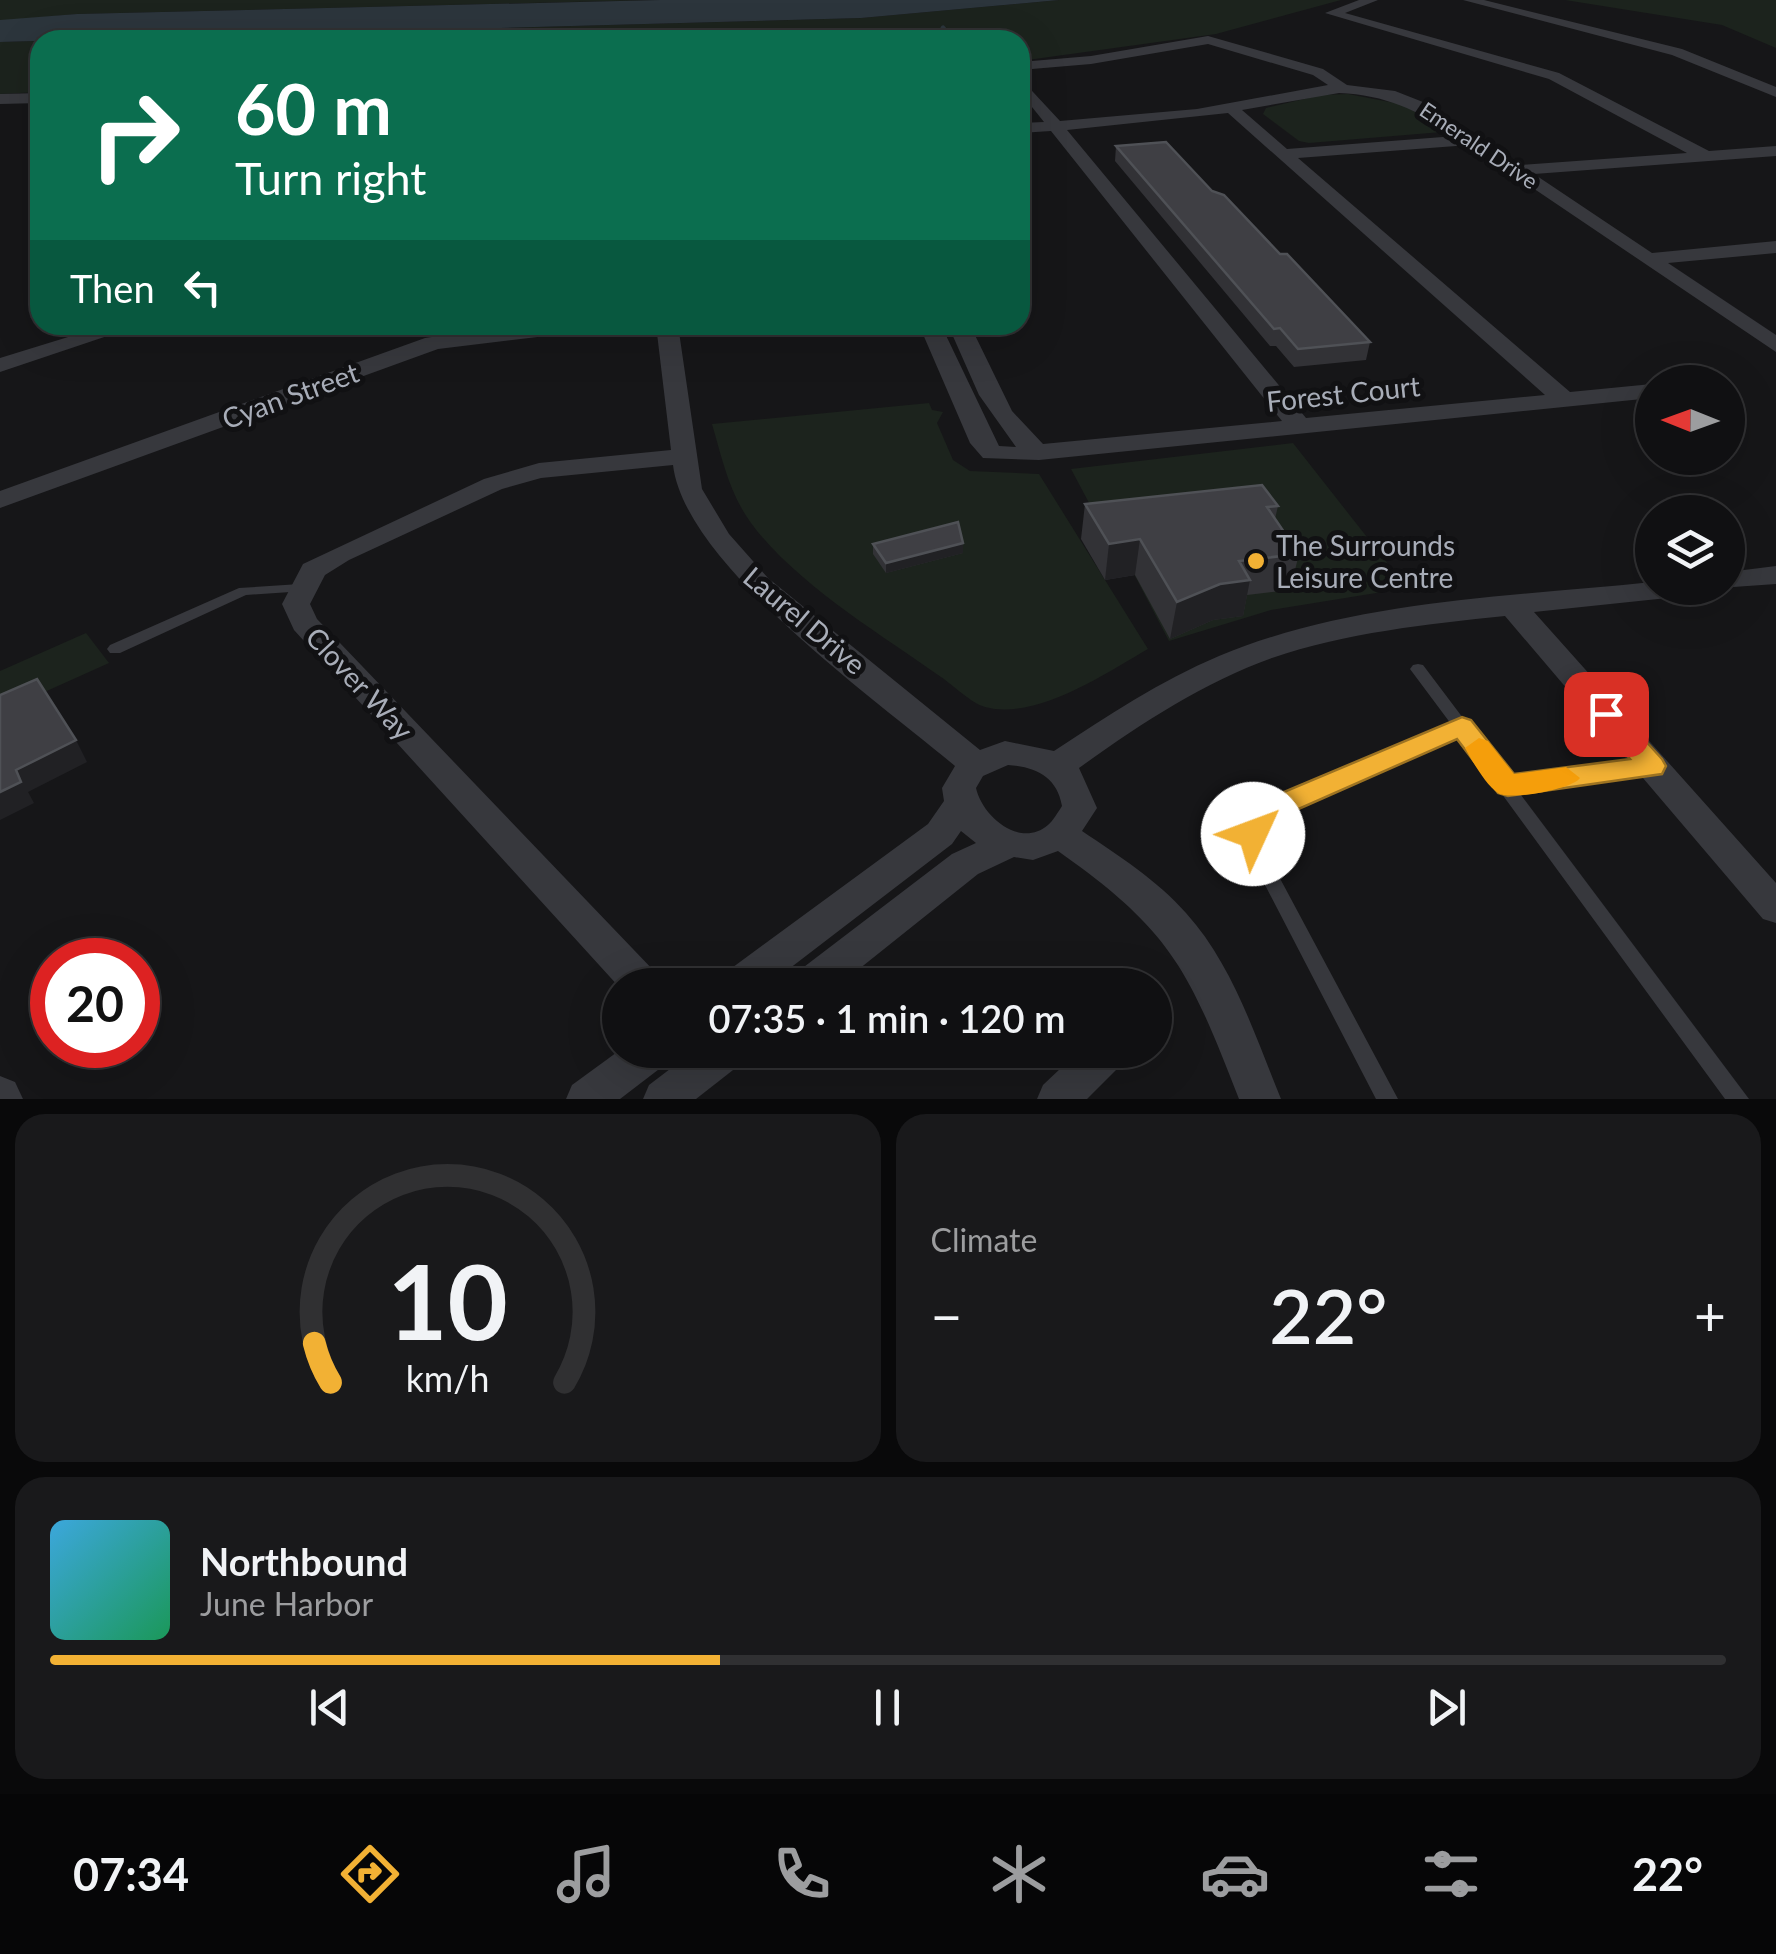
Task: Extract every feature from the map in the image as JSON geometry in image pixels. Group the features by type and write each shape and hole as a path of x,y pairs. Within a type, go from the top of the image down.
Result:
{"street":[{"path":"1372,0 1331,13 1554,76 1706,156"},
{"path":"1469,0 1677,52 1776,92"},
{"path":"1030,65 1091,60 1208,40 1318,72 1342,88"},
{"name":"Emerald Drive","path":"1030,127 1231,108 1302,90 1342,88 1410,100 1776,345"},
{"path":"1030,95 1300,428"},
{"path":"0,99 30,98"},
{"path":"1231,108 1564,399"},
{"path":"1283,154 1474,140"},
{"path":"1518,170 1776,151"},
{"path":"1648,258 1776,248"},
{"path":"0,365 97,335"},
{"name":"Cyan Street","path":"0,500 433,343 476,335"},
{"name":"Laurel Drive","path":"668,335 683,456 690,488 702,514 737,562 975,764"},
{"name":"Forest Court","path":"934,335 982,443 992,453 1039,453 1635,393"},
{"path":"964,335 1001,414 1018,440 1039,453"},
{"name":"Clover Way","path":"626,968 304,623 296,604 300,588 313,570 339,554 494,484 539,471 683,456"},
{"path":"1745,579 1776,575"},
{"path":"1057,766 1129,718 1190,685 1291,642 1635,593"},
{"path":"1514,608 1776,908"},
{"path":"832,968 965,864 1009,844 1046,842 1062,834 1080,808 1078,792 1057,766 1024,754 988,757 975,764 958,792 959,807 979,831 1009,844"},
{"path":"762,968 940,834 959,807"},
{"path":"1062,834 1116,875 1184,936 1206,975 1260,1099"},
{"path":"587,1099 628,1068"},
{"path":"664,1099 703,1068"},
{"path":"1058,1099 1090,1068"}],"lane":[{"path":"116,649 244,592 300,588"},
{"path":"1418,669 1738,1099"},
{"path":"1387,1099 1259,856 1253,834 1256,821 1268,811 1462,726"},
{"path":"1508,786 1652,766"}],"shaded area":[{"path":"0,0 653,0 77,14 0,21"},
{"path":"660,0 1059,0 861,18 430,30 30,30 30,41 0,42 0,20 77,14"},
{"path":"1059,0 1341,0 1216,34 1030,60 1030,30 431,30 861,18"},
{"path":"1565,0 1776,0 1776,48 1722,25"},
{"path":"30,41 30,92 0,94 0,42"},
{"path":"1348,94 1405,105 1442,132 1309,143 1299,141 1263,114 1266,108 1321,95"},
{"path":"929,403 932,410 943,412 937,423 953,460 970,471 1039,474 1148,649 1048,701 1005,710 980,705 814,587 769,545 737,500 712,424"},
{"name":"The Surrounds Leisure Centre","path":"1293,443 1407,588 1271,610 1169,641 1112,532 1104,531 1071,469"},
{"path":"86,633 109,663 0,712 0,671"}],"building":[{"path":"1166,142 1280,254 1287,254 1370,342 1298,349 1280,328 1274,329 1116,146"},
{"path":"1262,485 1278,506 1267,507 1299,554 1239,561 1250,580 1220,584 1177,602 1140,539 1109,544 1085,504"},
{"path":"958,522 963,543 886,563 873,544"},
{"path":"37,679 76,740 16,770 21,782 0,792 0,695"}],"slow traffic":[{"path":"1479,748 1508,786 1566,778"}],"place":[{"name":"The Surrounds Leisure Centre","path":"1256,561"}],"route":[{"path":"1253,834 1256,821 1268,811 1462,726 1508,786 1652,766 1606,714"}]}
